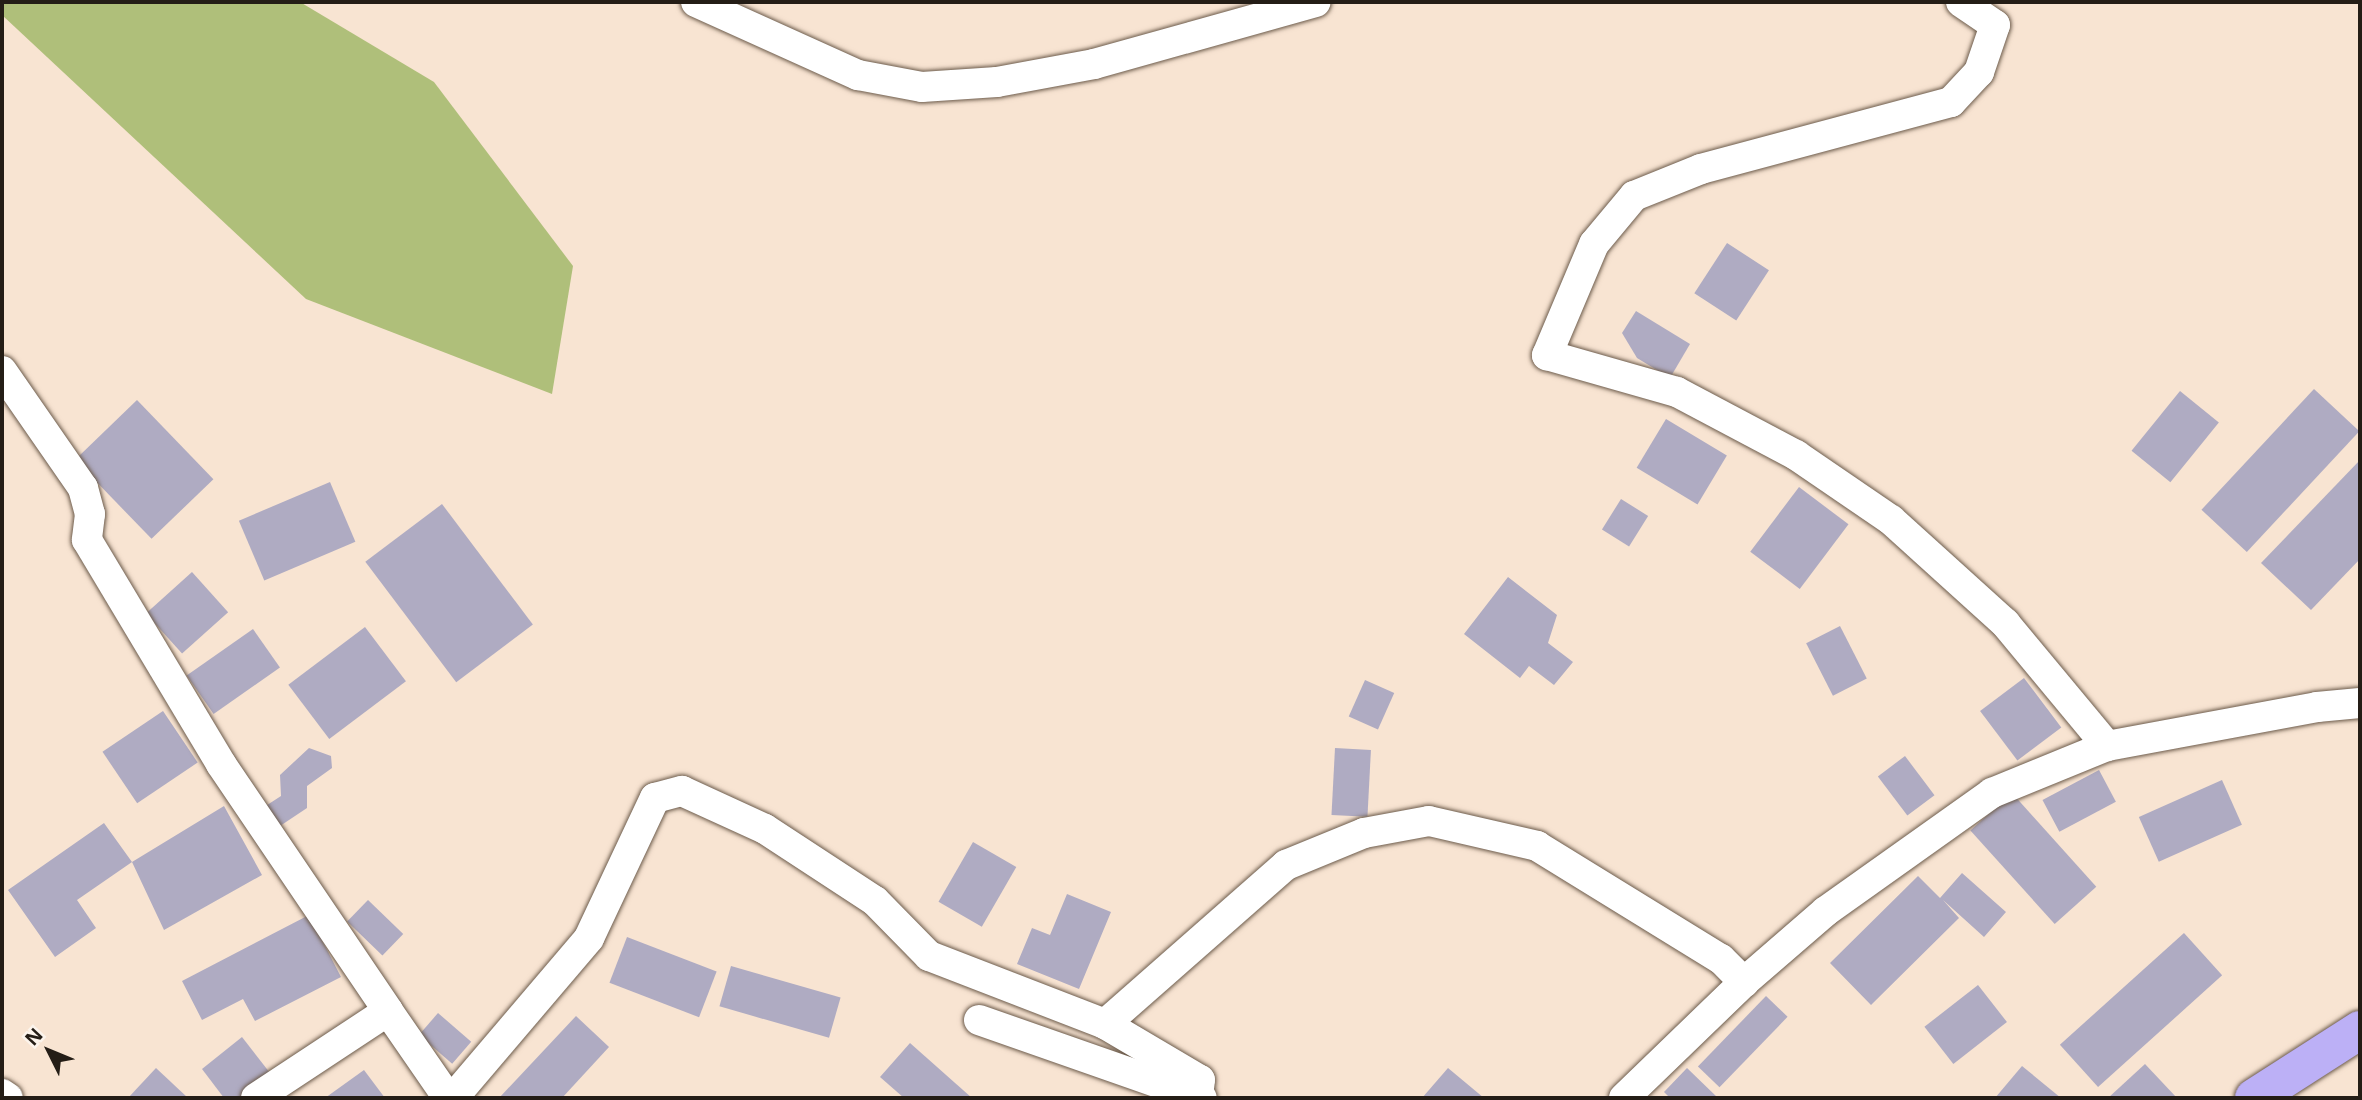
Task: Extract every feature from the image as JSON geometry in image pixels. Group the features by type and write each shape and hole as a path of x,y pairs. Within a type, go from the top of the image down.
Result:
{"highway":[{"path":"2254,1098 2360,1030"}],"street":[{"path":"696,2 859,75 922,87 997,82 1094,64 1316,2"},
{"path":"1961,2 1995,25 1979,72 1951,102 1701,169 1634,196 1594,244 1547,355 1677,392 1796,455 1880,513 2006,623 2107,746"},
{"path":"2,371 83,488 90,514 87,540 221,764 450,1098 589,938 655,798 681,791 765,829 874,901 929,956 1105,1024 1199,1080 1200,1097 979,1020"},
{"path":"1624,1098 1744,982 1826,911 1992,793 2107,746 2318,707 2360,703"},
{"path":"1105,1024 1286,865 1364,833 1429,821 1537,846 1721,959 1744,982"},
{"path":"256,1098 388,1011"},
{"path":"2,1094 8,1098"}],"green space":[{"path":"2,2 300,2 434,82 573,266 552,394 306,299 2,15"}],"building":[{"path":"1727,243 1769,270 1736,321 1694,293"},
{"path":"1636,311 1690,344 1670,378 1637,358 1622,333"},
{"path":"2314,389 2359,431 2247,552 2201,510"},
{"path":"2180,391 2219,422 2170,482 2132,451"},
{"path":"137,400 213,479 152,539 75,460"},
{"path":"1666,419 1727,456 1698,504 1637,468"},
{"path":"2360,460 2360,559 2311,610 2261,563"},
{"path":"330,482 355,542 264,581 239,521"},
{"path":"1799,487 1849,524 1800,589 1750,552"},
{"path":"1621,499 1648,516 1629,546 1602,530"},
{"path":"442,504 533,625 456,682 365,562"},
{"path":"192,572 228,612 182,654 146,613"},
{"path":"1508,577 1557,615 1548,643 1573,662 1554,685 1529,666 1520,678 1464,634"},
{"path":"1840,626 1867,679 1833,696 1806,643"},
{"path":"365,627 406,681 329,739 288,685"},
{"path":"253,629 280,668 214,714 187,675"},
{"path":"2024,678 2061,728 2017,761 1980,711"},
{"path":"1365,680 1394,693 1378,730 1349,717"},
{"path":"163,711 198,762 137,803 102,752"},
{"path":"309,748 331,756 332,768 307,786 307,808 274,830 261,809 281,796 280,775"},
{"path":"1335,748 1371,750 1367,817 1331,815"},
{"path":"1905,756 1934,795 1907,816 1878,776"},
{"path":"2099,770 2116,802 2059,832 2042,800"},
{"path":"2222,780 2242,825 2159,862 2139,817"},
{"path":"2012,793 2096,887 2055,924 1970,830"},
{"path":"224,806 262,875 164,930 132,862"},
{"path":"104,823 132,862 77,900 96,928 55,957 8,890"},
{"path":"973,842 1016,867 982,927 938,902"},
{"path":"1962,873 2006,912 1984,937 1943,900 1959,918 1871,1005 1830,963 1918,876 1940,898"},
{"path":"1067,894 1111,912 1079,989 1017,964 1032,928 1050,935"},
{"path":"368,900 403,934 382,956 347,922"},
{"path":"309,915 341,977 255,1021 243,999 202,1020 182,981"},
{"path":"2184,933 2222,975 2098,1087 2060,1045"},
{"path":"627,937 717,971 699,1017 609,983"},
{"path":"731,966 841,997 829,1038 719,1006"},
{"path":"1978,985 2007,1022 1953,1064 1924,1027"},
{"path":"1766,996 1788,1017 1720,1087 1698,1066"},
{"path":"438,1013 471,1042 452,1064 419,1035"},
{"path":"576,1016 609,1047 562,1098 499,1098"},
{"path":"242,1037 270,1073 238,1098 224,1098 202,1069"},
{"path":"910,1043 972,1098 904,1098 880,1077"},
{"path":"2145,1064 2177,1098 2108,1098"},
{"path":"2022,1066 2061,1098 1995,1098"},
{"path":"156,1068 188,1098 128,1098"},
{"path":"1448,1068 1484,1098 1422,1098"},
{"path":"1687,1068 1718,1098 1670,1098 1664,1092"},
{"path":"364,1070 385,1098 325,1098"}]}
